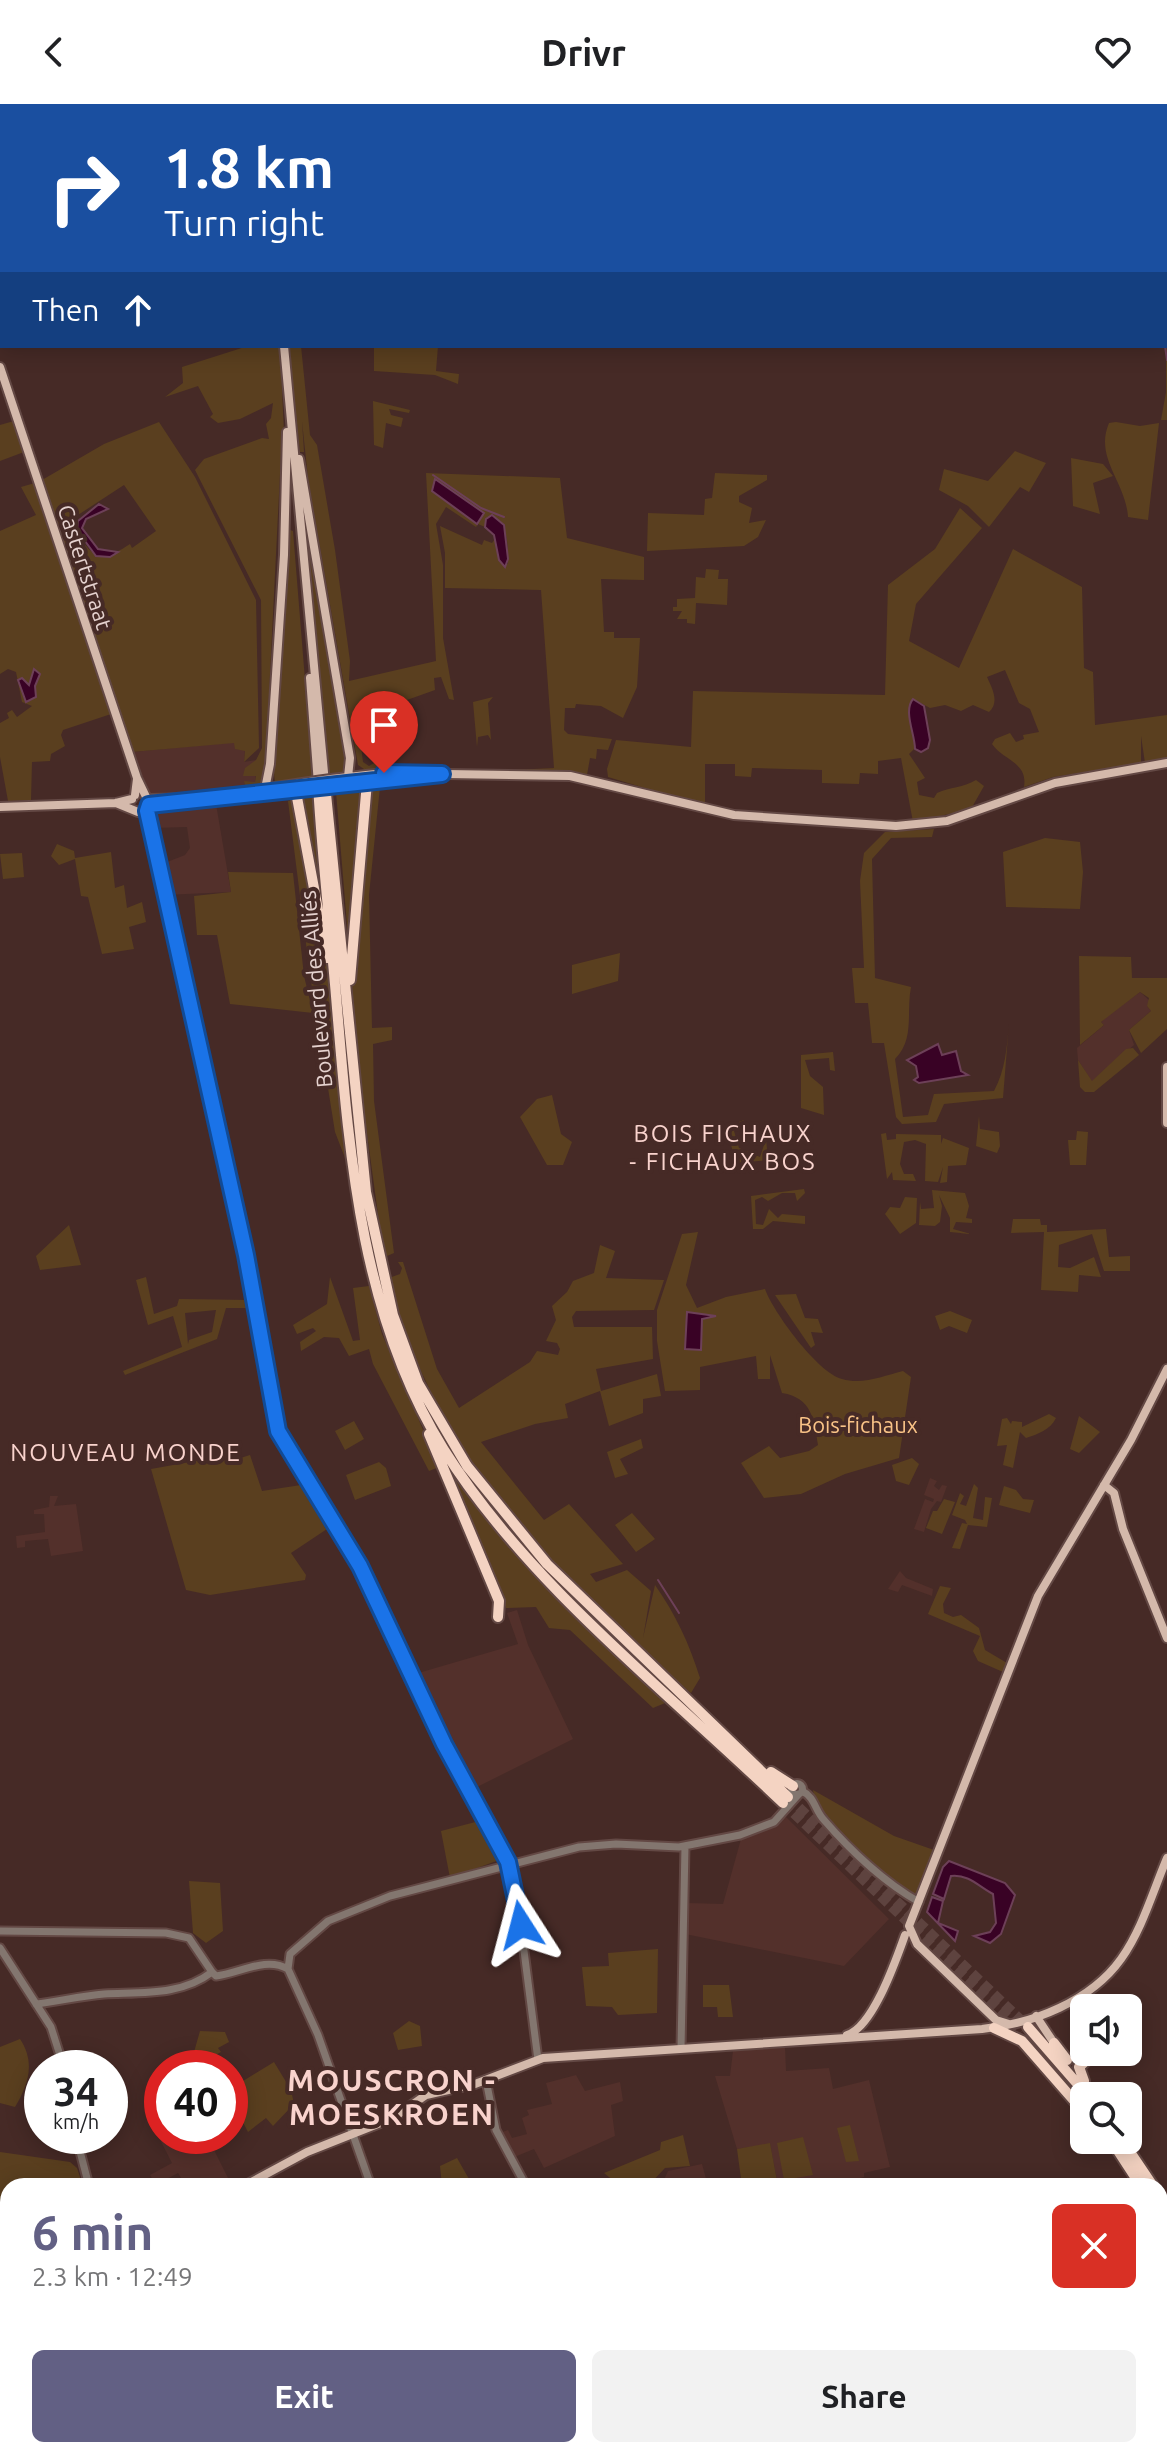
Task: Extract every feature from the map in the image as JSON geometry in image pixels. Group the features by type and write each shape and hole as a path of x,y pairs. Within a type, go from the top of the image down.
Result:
{"highway":[{"path":"343,1018 365,778"},
{"name":"Boulevard des Alliés","path":"310,786 378,1260 408,1359 432,1410 467,1466 537,1552 677,1690 776,1776 793,1795"},
{"path":"310,786 343,1018"},
{"name":"Boulevard des Alliés","path":"343,1018 356,1189 382,1313 410,1388"},
{"path":"410,1388 499,1601 498,1617"},
{"path":"410,1388 458,1470 534,1564 793,1795"},
{"path":"994,2028 1018,2028 1074,2082"},
{"path":"1018,2028 1070,2086"},
{"path":"1018,2028 1070,2094"},
{"path":"1054,2043 1084,2081"},
{"path":"1080,2066 1084,2081"},
{"path":"1123,2154 1137,2178"},
{"path":"1130,2154 1148,2178"}],"main road":[{"path":"284,348 297,490 310,786"},
{"name":"Castertstraat","path":"0,367 137,778 141,803"},
{"path":"289,400 350,758 344,780"},
{"path":"274,790 270,764 284,555 289,400"},
{"path":"350,758 365,778"},
{"path":"203,798 365,778 442,774 570,776 734,815 896,826 947,821 1055,783 1167,763"},
{"path":"310,786 344,780"},
{"path":"0,807 141,803 274,790"},
{"path":"1167,1067 1167,1123"},
{"path":"862,2032 908,1932 1038,1596 1167,1369"},
{"path":"1102,1488 1114,1499 1167,1638"},
{"path":"908,1932 988,2013 999,2022 1018,2028 1084,1994 1108,1974 1125,1953 1167,1858"},
{"path":"899,1950 907,1944 917,1944"},
{"path":"977,2028 988,2021 988,2013"},
{"path":"1040,2015 1054,2043"},
{"path":"259,2178 307,2152 393,2118 429,2094 486,2080 544,2059 829,2039 862,2032 994,2028"}],"street":[{"path":"141,803 246,1255 278,1431 360,1566 444,1744 510,1866 538,2047 544,2059"},
{"path":"368,2178 317,2032 288,1969 288,1959 293,1952 306,1944 328,1921 386,1897 583,1847 685,1846 762,1828 779,1818 793,1795 810,1796 824,1820 893,1885 919,1902"},
{"path":"496,1838 501,1856 498,1869"},
{"path":"681,2048 685,1846"},
{"path":"0,1931 166,1933 189,1938 216,1976 270,1962 288,1969"},
{"path":"0,1948 57,2038 60,2050"},
{"path":"36,2004 101,1994 153,1993 190,1985 212,1972"},
{"path":"538,2047 544,2059"},
{"path":"486,2080 494,2125 522,2178"},
{"path":"81,2154 87,2178"}],"shaded area":[{"path":"435,479 484,513 477,524 432,491"},
{"path":"99,504 108,509 86,519 82,528 98,549 118,552 110,557 96,556 77,530 78,521"},
{"path":"492,515 504,525 508,559 505,567 499,560 494,535 485,527 486,519"},
{"path":"34,669 40,674 35,686 36,697 26,702 18,680 22,678 29,685"},
{"path":"913,699 924,706 930,740 928,748 921,752 915,749 910,723 909,710"},
{"path":"236,742 236,749 245,750 244,762 256,760 255,801 216,804 231,892 164,895 162,864 185,855 190,848 187,827 153,828 132,752"},
{"path":"1140,992 1150,1001 1147,1006 1151,1011 1129,1030 1134,1045 1092,1082 1078,1060 1077,1048 1104,1025 1101,1022 1107,1016"},
{"path":"938,1044 942,1055 956,1051 961,1071 968,1075 919,1083 914,1080 918,1077 916,1066 907,1060"},
{"path":"687,1312 716,1316 702,1319 701,1350 685,1349"},
{"path":"930,1478 937,1481 934,1486 939,1490 942,1485 947,1486 941,1502 937,1501 931,1509 924,1532 914,1529 925,1499 933,1502 934,1499 924,1495"},
{"path":"50,1496 58,1496 54,1506 76,1504 83,1551 51,1556 48,1539 25,1541 25,1547 17,1548 16,1536 45,1532 44,1514 34,1514 34,1510 49,1507"},
{"path":"900,1571 906,1578 933,1589 932,1596 902,1585 898,1592 888,1589"},
{"path":"517,1610 528,1645 573,1739 473,1789 415,1674 518,1644 507,1613"},
{"path":"786,1817 889,1919 844,1966 685,1934 687,1903 723,1904 741,1839 771,1828"},
{"path":"949,1861 1005,1883 1015,1895 1001,1934 990,1943 974,1936 990,1932 996,1923 993,1894 969,1879 951,1876 944,1899 933,1894 943,1867"},
{"path":"932,1897 943,1901 938,1923 958,1931 955,1941 927,1912"},
{"path":"785,2047 786,2071 829,2068 833,2089 869,2080 890,2167 864,2173 864,2177 860,2178 776,2178 770,2144 737,2149 715,2076 730,2076 733,2051"},
{"path":"576,2075 585,2091 620,2082 623,2101 611,2105 615,2136 544,2168 534,2149 512,2158 500,2133 508,2130 512,2138 527,2134 522,2118 529,2115 527,2110 552,2104 546,2083"},
{"path":"167,2154 216,2154 228,2178 181,2178 178,2173 169,2178 152,2178 150,2175 172,2163"},
{"path":"702,2164 706,2178 665,2178 668,2171"}],"green space":[{"path":"242,348 280,348 285,454 281,454 265,775 259,786 246,788 244,781 255,782 256,776 243,776 245,768 256,760 262,748 261,600 195,470 204,459 262,438 269,439 266,424 271,418 273,403 240,419 218,423 210,417 213,414 198,386 165,397 183,383 182,367"},
{"path":"289,348 301,348 310,435 317,445 335,550 350,661 349,681 436,661 426,473 560,478 567,538 644,557 644,580 601,579 604,632 614,632 614,638 640,638 637,687 623,718 601,706 576,704 575,708 565,708 564,730 568,734 612,739 608,750 597,749 596,759 590,758 587,775 512,770 554,768 541,590 445,588 445,553 440,526 482,545 484,540 492,543 495,539 499,560 508,564 506,536 496,519 490,516 485,527 478,524 476,527 446,507 436,524 443,565 443,638 454,700 449,699 441,677 434,678 435,690 407,700 401,747 393,746 391,713 381,713 376,702 356,706 363,762 369,766 376,762 378,768 367,771 358,765 308,478 302,421 304,452 300,452"},
{"path":"374,348 438,348 436,371 459,374 458,384 435,375 374,371"},
{"path":"1167,348 1167,420 1161,420 1166,392"},
{"path":"373,401 410,410 409,413 389,409 391,415 403,418 401,427 386,423 383,448 374,445"},
{"path":"14,421 24,452 0,461 0,425"},
{"path":"159,422 195,477 256,600 259,748 244,762 245,751 235,749 234,743 132,752 59,534 75,524 90,550 103,555 130,544 132,548 156,531 124,485 58,528 42,480 104,444"},
{"path":"1109,423 1140,426 1159,423 1148,520 1128,517 1122,492 1108,459 1105,436"},
{"path":"1015,451 1046,463 1029,492 1020,487 989,527 968,506 939,490 944,469 988,481"},
{"path":"1071,458 1103,464 1113,476 1093,483 1100,514 1073,506"},
{"path":"715,473 767,475 767,480 739,496 739,502 752,508 749,523 766,520 758,537 744,546 647,551 648,513 704,515 705,499 712,498"},
{"path":"35,483 111,714 63,730 61,735 65,746 51,754 50,761 32,762 31,800 8,801 0,757 0,723 9,718 7,713 12,710 17,717 32,706 22,702 16,672 8,669 0,674 0,531 36,515 21,487"},
{"path":"960,508 982,528 916,604 909,641 959,668 1013,549 1082,587 1084,668 1093,672 1095,725 1167,715 1167,760 1145,763 1141,736 1141,763 1053,777 1024,787 1019,767 992,744 995,739 1010,733 1016,742 1024,739 1023,735 1039,732 1030,709 1019,703 1005,670 987,677 995,699 989,712 973,705 961,711 945,705 930,708 913,699 909,706 916,747 909,754 925,778 917,782 919,795 934,798 937,793 976,780 984,786 971,809 913,822 901,758 878,761 878,774 860,773 859,784 822,783 822,770 752,768 751,777 735,776 735,764 705,764 705,806 608,777 607,769 616,740 691,747 693,691 885,695 888,585 935,549"},
{"path":"306,521 347,760 347,772 329,776"},
{"path":"290,530 293,531 313,779 279,784 275,783 274,773"},
{"path":"706,569 719,570 718,579 728,579 727,605 696,603 695,624 687,623 687,619 677,619 682,611 673,611 673,607 677,607 677,599 695,598 696,577 705,578"},
{"path":"493,697 488,703 491,740 488,735 478,737 477,747 473,702"},
{"path":"380,787 369,895 372,1028 392,1027 392,1040 373,1044 374,1101 394,1253 387,1256 383,1251 360,1082 336,792"},
{"path":"318,796 345,1158 335,1132 310,975 288,801"},
{"path":"934,829 932,837 891,838 872,859 875,978 911,987 908,1034 895,1059 903,1117 928,1115 934,1094 994,1091 1003,1067 1009,1023 1003,1098 944,1104 936,1122 902,1124 896,1117 884,1043 872,1043 868,1003 855,1003 852,968 864,968 860,881 864,853 885,832"},
{"path":"1045,838 1080,842 1083,872 1080,909 1006,907 1003,852"},
{"path":"57,844 74,851 75,858 111,852 115,888 124,885 127,908 142,902 146,922 129,927 134,949 102,954 88,897 81,896 75,859 59,865 51,856"},
{"path":"22,853 24,877 3,879 0,854"},
{"path":"228,872 293,873 304,976 313,1013 230,1004 217,935 197,935 194,896 231,892"},
{"path":"620,953 618,981 572,994 572,965"},
{"path":"1079,956 1131,957 1132,978 1167,978 1167,1029 1141,1053 1129,1030 1151,1011 1147,1006 1149,998 1140,992 1101,1022 1104,1025 1080,1045"},
{"path":"1133,1048 1139,1055 1094,1092 1085,1092 1080,1087 1078,1060 1092,1081 1126,1049"},
{"path":"833,1052 835,1071 830,1070 829,1058 805,1060 810,1076 823,1087 824,1115 801,1108 801,1055"},
{"path":"552,1095 561,1134 572,1142 563,1165 547,1165 520,1117 537,1099"},
{"path":"979,1116 980,1129 999,1132 997,1153 976,1146"},
{"path":"744,1120 734,1131 739,1148 760,1157 766,1139 768,1160 736,1163 726,1127"},
{"path":"1077,1131 1088,1132 1086,1165 1070,1165 1068,1140 1076,1140"},
{"path":"886,1133 887,1140 896,1139 896,1134 941,1135 941,1144 943,1138 969,1148 966,1165 948,1166 947,1182 940,1183 943,1167 938,1182 925,1181 926,1144 915,1140 904,1142 900,1164 904,1174 913,1174 916,1181 893,1180 892,1172 887,1179 881,1134"},
{"path":"804,1189 805,1193 797,1201 795,1193 782,1193 768,1201 762,1197 755,1200 756,1224 763,1225 769,1209 778,1218 782,1214 805,1216 805,1224 773,1221 763,1229 753,1229 751,1196"},
{"path":"932,1190 965,1193 969,1206 966,1218 972,1219 972,1223 956,1222 953,1229 971,1234 950,1232 950,1218 939,1195 942,1206 940,1222 935,1226 919,1225 920,1202 921,1209 934,1208"},
{"path":"905,1197 917,1198 916,1223 900,1234 885,1214 890,1207 900,1208"},
{"path":"1013,1219 1040,1219 1041,1225 1047,1225 1047,1232 1106,1229 1109,1257 1130,1256 1130,1271 1104,1271 1092,1234 1059,1245 1058,1267 1070,1268 1094,1257 1101,1277 1079,1275 1078,1292 1041,1290 1044,1232 1011,1233"},
{"path":"69,1225 81,1265 40,1270 36,1256"},
{"name":"Bois-fichaux","path":"698,1232 686,1285 697,1308 726,1297 765,1289 777,1312 809,1354 832,1374 858,1381 903,1371 911,1377 899,1458 845,1474 801,1494 764,1498 741,1463 769,1446 780,1458 809,1451 818,1445 810,1411 800,1400 782,1393 770,1355 770,1379 758,1379 756,1356 700,1367 700,1390 665,1391 657,1341 657,1310 682,1234"},
{"path":"600,1245 615,1251 606,1278 664,1280 654,1310 576,1311 572,1317 574,1327 652,1327 653,1359 596,1369 601,1391 657,1374 661,1396 643,1399 643,1413 609,1426 600,1391 565,1404 568,1418 535,1424 481,1442 544,1520 569,1504 623,1564 590,1574 596,1582 627,1570 651,1591 643,1638 655,1585 676,1618 696,1665 700,1678 691,1693 594,1606 548,1559 506,1509 468,1456 435,1400 408,1340 389,1278 400,1274 402,1268 398,1262 403,1262 437,1369 459,1408 530,1362 537,1351 558,1355 560,1349 557,1343 546,1341 556,1320 552,1306 567,1292 573,1281 594,1273"},
{"path":"146,1277 154,1314 177,1306 179,1299 250,1300 249,1308 226,1308 217,1339 125,1375 123,1371 182,1347 173,1316 148,1325 136,1280","holes":["216,1310 212,1332 189,1340 188,1344 185,1313"]},
{"path":"330,1277 353,1341 360,1340 353,1288 369,1286 382,1334 439,1467 429,1471 373,1364 369,1349 349,1356 339,1338 324,1337 301,1351 300,1342 316,1331 313,1328 297,1334 293,1325 327,1304"},
{"path":"796,1294 805,1318 818,1319 823,1333 811,1332 815,1345 811,1348 775,1295"},
{"path":"950,1311 972,1320 967,1333 949,1326 940,1330 935,1316"},
{"path":"1049,1414 1056,1418 1043,1431 1026,1438 1020,1432 1013,1468 1003,1465 1007,1445 997,1446 1002,1419 1007,1418 1011,1424 1012,1421 1022,1422 1022,1427"},
{"path":"1079,1416 1100,1432 1079,1453 1070,1449"},
{"path":"354,1421 364,1439 345,1450 335,1431"},
{"path":"641,1439 643,1448 620,1459 628,1474 615,1478 607,1452"},
{"path":"229,1455 231,1461 250,1455 262,1491 301,1485 333,1525 291,1553 306,1575 305,1580 210,1595 186,1590 151,1469"},
{"path":"912,1458 919,1464 909,1485 896,1481 892,1465"},
{"path":"379,1462 386,1468 391,1486 355,1500 346,1475"},
{"path":"456,1473 498,1530 670,1701 653,1708 570,1630 549,1628 536,1607 506,1608 451,1476"},
{"path":"974,1484 978,1488 973,1518 983,1520 985,1497 992,1498 987,1527 968,1525 960,1549 952,1548 962,1523 967,1524 965,1520 952,1515 960,1493 964,1496 960,1504 966,1506"},
{"path":"1004,1486 1016,1490 1023,1499 1034,1500 1030,1513 999,1505"},
{"path":"944,1499 955,1502 942,1534 926,1528 933,1511 937,1511"},
{"path":"632,1513 655,1539 636,1552 615,1525"},
{"path":"940,1586 951,1588 943,1604 944,1613 953,1617 961,1615 979,1628 985,1650 1007,1663 1003,1672 978,1661 973,1651 980,1636 928,1614"},
{"path":"813,1790 894,1836 934,1850 918,1893 911,1894 900,1886 854,1846 826,1815"},
{"path":"483,1820 499,1852 499,1860 450,1878 441,1831"},
{"path":"189,1881 220,1883 223,1931 206,1943 193,1933"},
{"path":"658,1949 657,2013 618,2015 612,2007 586,2006 582,1967 609,1966 608,1953"},
{"path":"703,1985 729,1985 733,2017 718,2017 717,2007 703,2007"},
{"path":"409,2021 420,2026 422,2046 398,2050 393,2033"},
{"path":"200,2031 225,2032 229,2042 218,2048 220,2050 195,2050"},
{"path":"20,2039 26,2050 24,2090 15,2107 0,2103 0,2047"},
{"path":"274,2062 291,2090 294,2104 273,2126 266,2118 248,2132 248,2078"},
{"path":"850,2125 859,2161 846,2162 837,2128"},
{"path":"683,2135 690,2166 665,2168 656,2178 610,2178 604,2173 660,2150 661,2142"},
{"path":"803,2137 813,2175 784,2178 777,2143"},
{"path":"770,2143 777,2178 741,2178 737,2149"},
{"path":"0,2152 70,2162 77,2168 80,2178 0,2178"},
{"path":"457,2158 468,2178 441,2178 440,2166"}],"waterway":[{"path":"1165,348 1167,360"},
{"path":"433,475 481,508 504,517"},
{"path":"658,1580 679,1613"}],"tunnel":[{"path":"788,1797 1026,2025"},
{"path":"783,1803 1022,2031"}],"district":[{"name":"BOIS FICHAUX - FICHAUX BOS","path":"723,1148"},
{"name":"NOUVEAU MONDE","path":"126,1453"},
{"name":"MOUSCRON - MOESKROEN","path":"392,2098"}],"route":[{"path":"384,773 442,774 245,798 169,801 149,805 147,811 246,1255 278,1431 360,1566 444,1744 508,1862 521,1925"}]}
